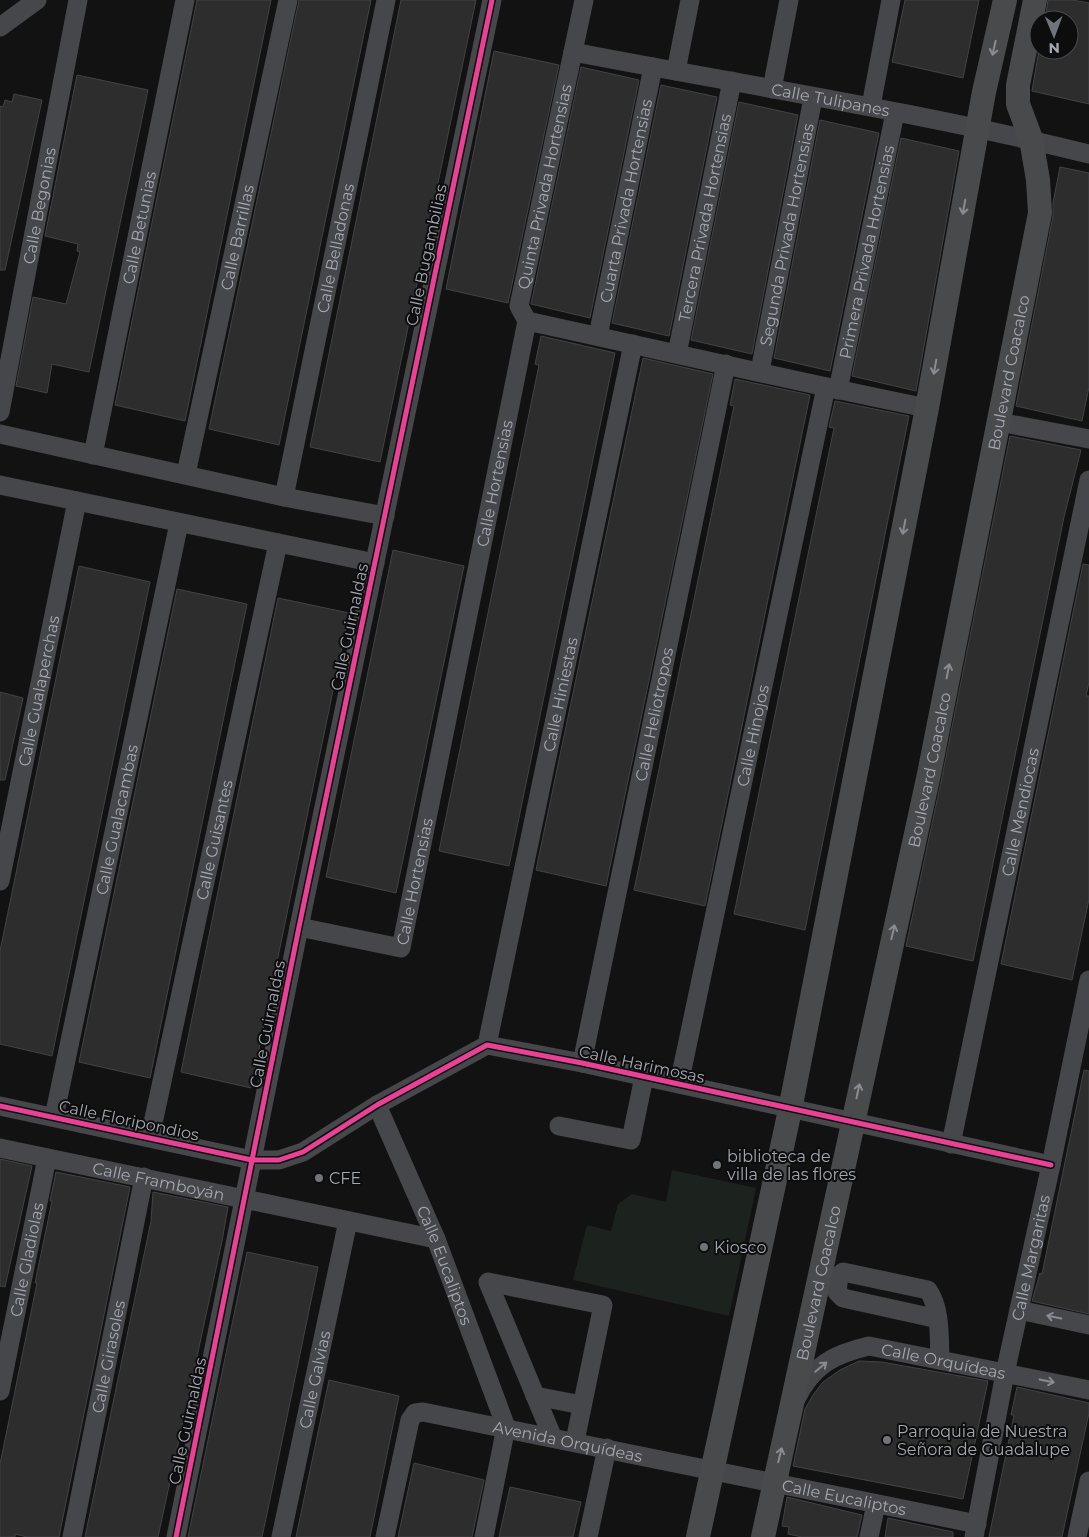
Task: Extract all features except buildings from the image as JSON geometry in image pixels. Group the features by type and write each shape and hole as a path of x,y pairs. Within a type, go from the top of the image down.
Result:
{"main road":[{"path":"698,1537 790,1110 927,408 978,130 1005,0"},
{"name":"Boulevard Coacalco","path":"762,1537 793,1405 852,1122 929,774 1040,213 1038,180 1031,139 1018,104 1018,85 1035,0"}],"street":[{"path":"0,27 37,0"},
{"name":"Calle Begonias","path":"0,412 78,0"},
{"name":"Calle Betunias","path":"93,455 185,0"},
{"name":"Calle Barrillas","path":"186,474 288,0"},
{"name":"Calle Belladonas","path":"284,497 386,0"},
{"name":"Calle Bugambilias","path":"385,516 492,0"},
{"name":"Quinta Privada Hortensias","path":"527,321 519,306 584,0"},
{"path":"676,71 690,0"},
{"path":"772,89 790,0"},
{"path":"871,106 891,0"},
{"name":"Calle Tulipanes","path":"573,52 813,98 871,106 895,113 1031,139 1089,154"},
{"name":"Cuarta Privada Hortensias","path":"598,336 653,67"},
{"name":"Tercera Privada Hortensias","path":"677,354 732,81"},
{"name":"Segunda Privada Hortensias","path":"760,371 813,98"},
{"name":"Primera Privada Hortensias","path":"832,388 895,113"},
{"path":"527,321 927,408"},
{"name":"Calle Hortensias","path":"299,927 401,948 527,321"},
{"name":"Calle Hiniestas","path":"487,1045 633,344"},
{"name":"Calle Heliotropos","path":"582,1063 726,364"},
{"name":"Calle Hinojos","path":"679,1084 832,388"},
{"path":"999,422 1088,435"},
{"path":"0,434 284,497 385,516"},
{"name":"Calle Mendiocas","path":"951,1144 1089,480"},
{"name":"Calle Guirnaldas","path":"0,485 376,563"},
{"name":"Calle Gualaperchas","path":"0,881 77,501"},
{"name":"Calle Guirnaldas","path":"176,1537 299,927 385,516"},
{"name":"Calle Gualacambas","path":"54,1117 179,523"},
{"name":"Calle Guisantes","path":"150,1137 278,543"},
{"name":"Calle Margaritas","path":"975,1530 1005,1373 1051,1165 1089,980"},
{"path":"252,1160 279,1160 303,1152 377,1105 487,1045"},
{"name":"Calle Harimosas","path":"487,1045 582,1063 790,1110 1051,1165"},
{"path":"559,1126 631,1140 644,1077"},
{"name":"Calle Eucaliptos","path":"377,1105 436,1240 506,1427"},
{"name":"Calle Floripondios","path":"0,1106 252,1160"},
{"name":"Calle Framboyán","path":"0,1148 436,1240"},
{"name":"Calle Gladiolas","path":"0,1391 47,1158"},
{"name":"Calle Girasoles","path":"72,1537 144,1177"},
{"name":"Calle Galvias","path":"281,1537 348,1221"},
{"path":"938,1319 843,1298 837,1292 839,1275 842,1272 928,1290 933,1296 938,1319 940,1360"},
{"path":"552,1436 488,1282 604,1305 575,1441"},
{"path":"1020,1310 1089,1325"},
{"name":"Calle Orquídeas","path":"793,1405 804,1383 822,1364 844,1351 869,1346 1089,1390"},
{"path":"535,1396 582,1405"},
{"name":"Avenida Orquídeas","path":"385,1537 410,1420 415,1413 423,1412 506,1427 712,1470"},
{"path":"484,1537 506,1427"},
{"path":"588,1537 607,1448"},
{"name":"Calle Eucaliptos","path":"712,1470 876,1504 975,1530"},
{"path":"1077,1537 1089,1481"},
{"path":"870,1537 876,1504"}],"shaded area":[{"path":"672,1170 756,1188 729,1316 573,1280 587,1225 611,1231 618,1204 632,1194 666,1202"}],"cycle path":[{"path":"176,1537 299,927 492,0"},
{"path":"0,1106 252,1160 279,1160 303,1152 377,1105 487,1045 582,1063 1051,1165"}],"place":[{"name":"biblioteca de villa de las flores","path":"717,1165"},
{"name":"CFE","path":"319,1178"},
{"name":"Kiosco","path":"704,1247"},
{"name":"Parroquia de Nuestra Señora de Guadalupe","path":"887,1440"}]}
